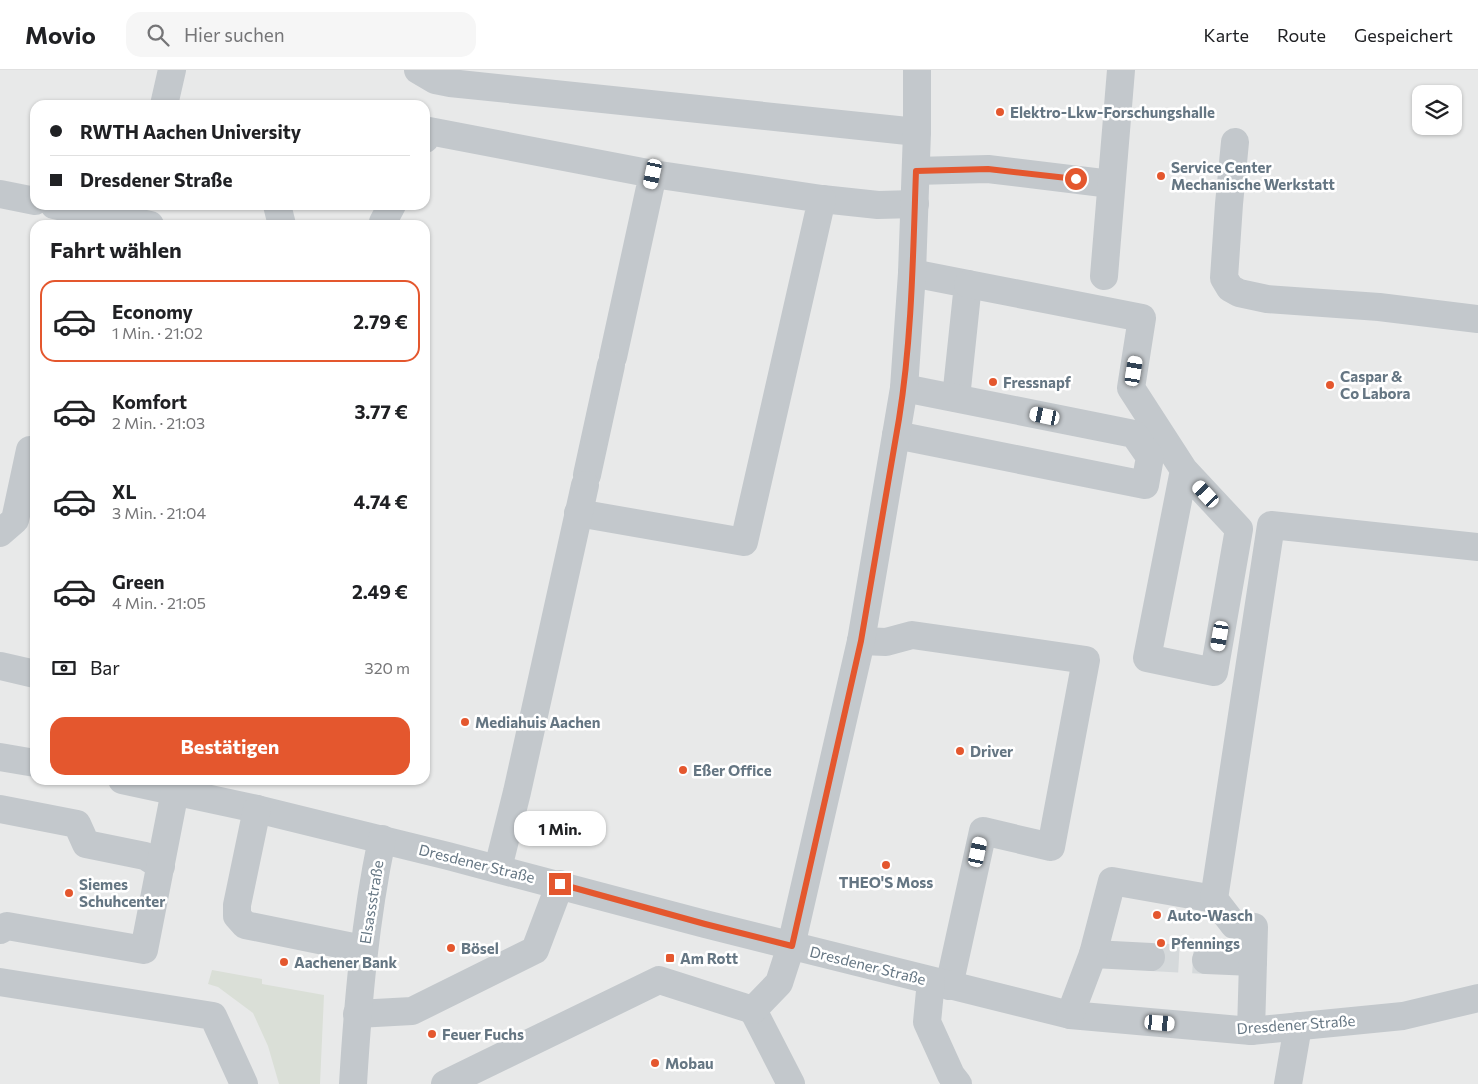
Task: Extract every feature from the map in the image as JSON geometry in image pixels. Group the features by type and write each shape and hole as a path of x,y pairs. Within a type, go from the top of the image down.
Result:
{"street":[{"path":"165,100 172,70"},
{"path":"418,70 434,80 450,83 917,132"},
{"path":"753,1010 779,982 792,946 861,641 904,388 915,204 917,70"},
{"path":"1104,276 1110,184 1121,70"},
{"path":"430,131 653,174 822,199 878,205 915,204"},
{"path":"1235,142 1224,278 1230,288 1239,293 1267,299 1378,307 1478,319"},
{"path":"916,171 988,169 1110,184"},
{"path":"498,868 517,792 653,174"},
{"path":"0,194 30,200"},
{"path":"578,513 744,542 822,199"},
{"path":"78,210 126,220"},
{"path":"912,274 1142,318 1131,388 1184,470 1239,529 1214,672 1147,658 1184,470"},
{"path":"956,398 968,284"},
{"path":"896,435 1145,485 1150,456 1134,434 904,388"},
{"path":"0,533 15,520 30,450"},
{"path":"1214,899 1271,525 1478,547"},
{"path":"861,641 886,642 912,634 1086,660 1051,847 983,831 940,984 927,1022 950,1076 958,1084"},
{"path":"0,666 30,673"},
{"path":"0,757 30,762"},
{"path":"0,930 7,926 144,950 175,786"},
{"name":"Dresdener Straße","path":"175,786 212,789 256,809 498,868 705,924 1070,1016 1251,1031 1404,1016 1478,998"},
{"path":"0,809 77,824 86,844 145,856 161,866"},
{"path":"256,809 236,905 237,916 244,925 363,949"},
{"name":"Elsassstraße","path":"353,1084 363,949 371,889 382,839"},
{"path":"1070,1016 1092,954 1112,881 1214,899 1234,926 1254,928 1251,1031"},
{"path":"357,1014 412,1011 535,950 560,884"},
{"path":"1092,954 1151,957"},
{"path":"1206,960 1254,962"},
{"path":"445,1084 659,980 753,1010 791,1084"},
{"path":"0,982 213,1016 244,1084"},
{"path":"1288,1084 1298,1026"}],"shaded area":[{"path":"0,70 1478,70 1478,1084 0,1084"},
{"path":"212,970 262,979 262,984 324,995 320,1084 279,1084 268,1046 253,1013 218,987 208,984"}],"tunnel":[{"path":"1151,957 1206,960"}],"place":[{"name":"Elektro-Lkw-Forschungshalle","path":"1000,112"},
{"name":"Service Center Mechanische Werkstatt","path":"1161,176"},
{"name":"Fressnapf","path":"993,382"},
{"name":"Caspar & Co Labora","path":"1330,385"},
{"name":"Mediahuis Aachen","path":"465,722"},
{"name":"Driver","path":"960,751"},
{"name":"Eßer Office","path":"683,770"},
{"name":"THEO'S Moss","path":"886,865"},
{"name":"Siemes Schuhcenter","path":"69,893"},
{"name":"Auto-Wasch","path":"1157,915"},
{"name":"Pfennings","path":"1161,943"},
{"name":"Bösel","path":"451,948"},
{"name":"Am Rott","path":"670,958"},
{"name":"Aachener Bank","path":"284,962"},
{"name":"Feuer Fuchs","path":"432,1034"},
{"name":"Mobau","path":"655,1063"}],"route":[{"path":"560,884 792,946 861,641 904,388 912,274 916,171 988,169 1076,179"}]}
